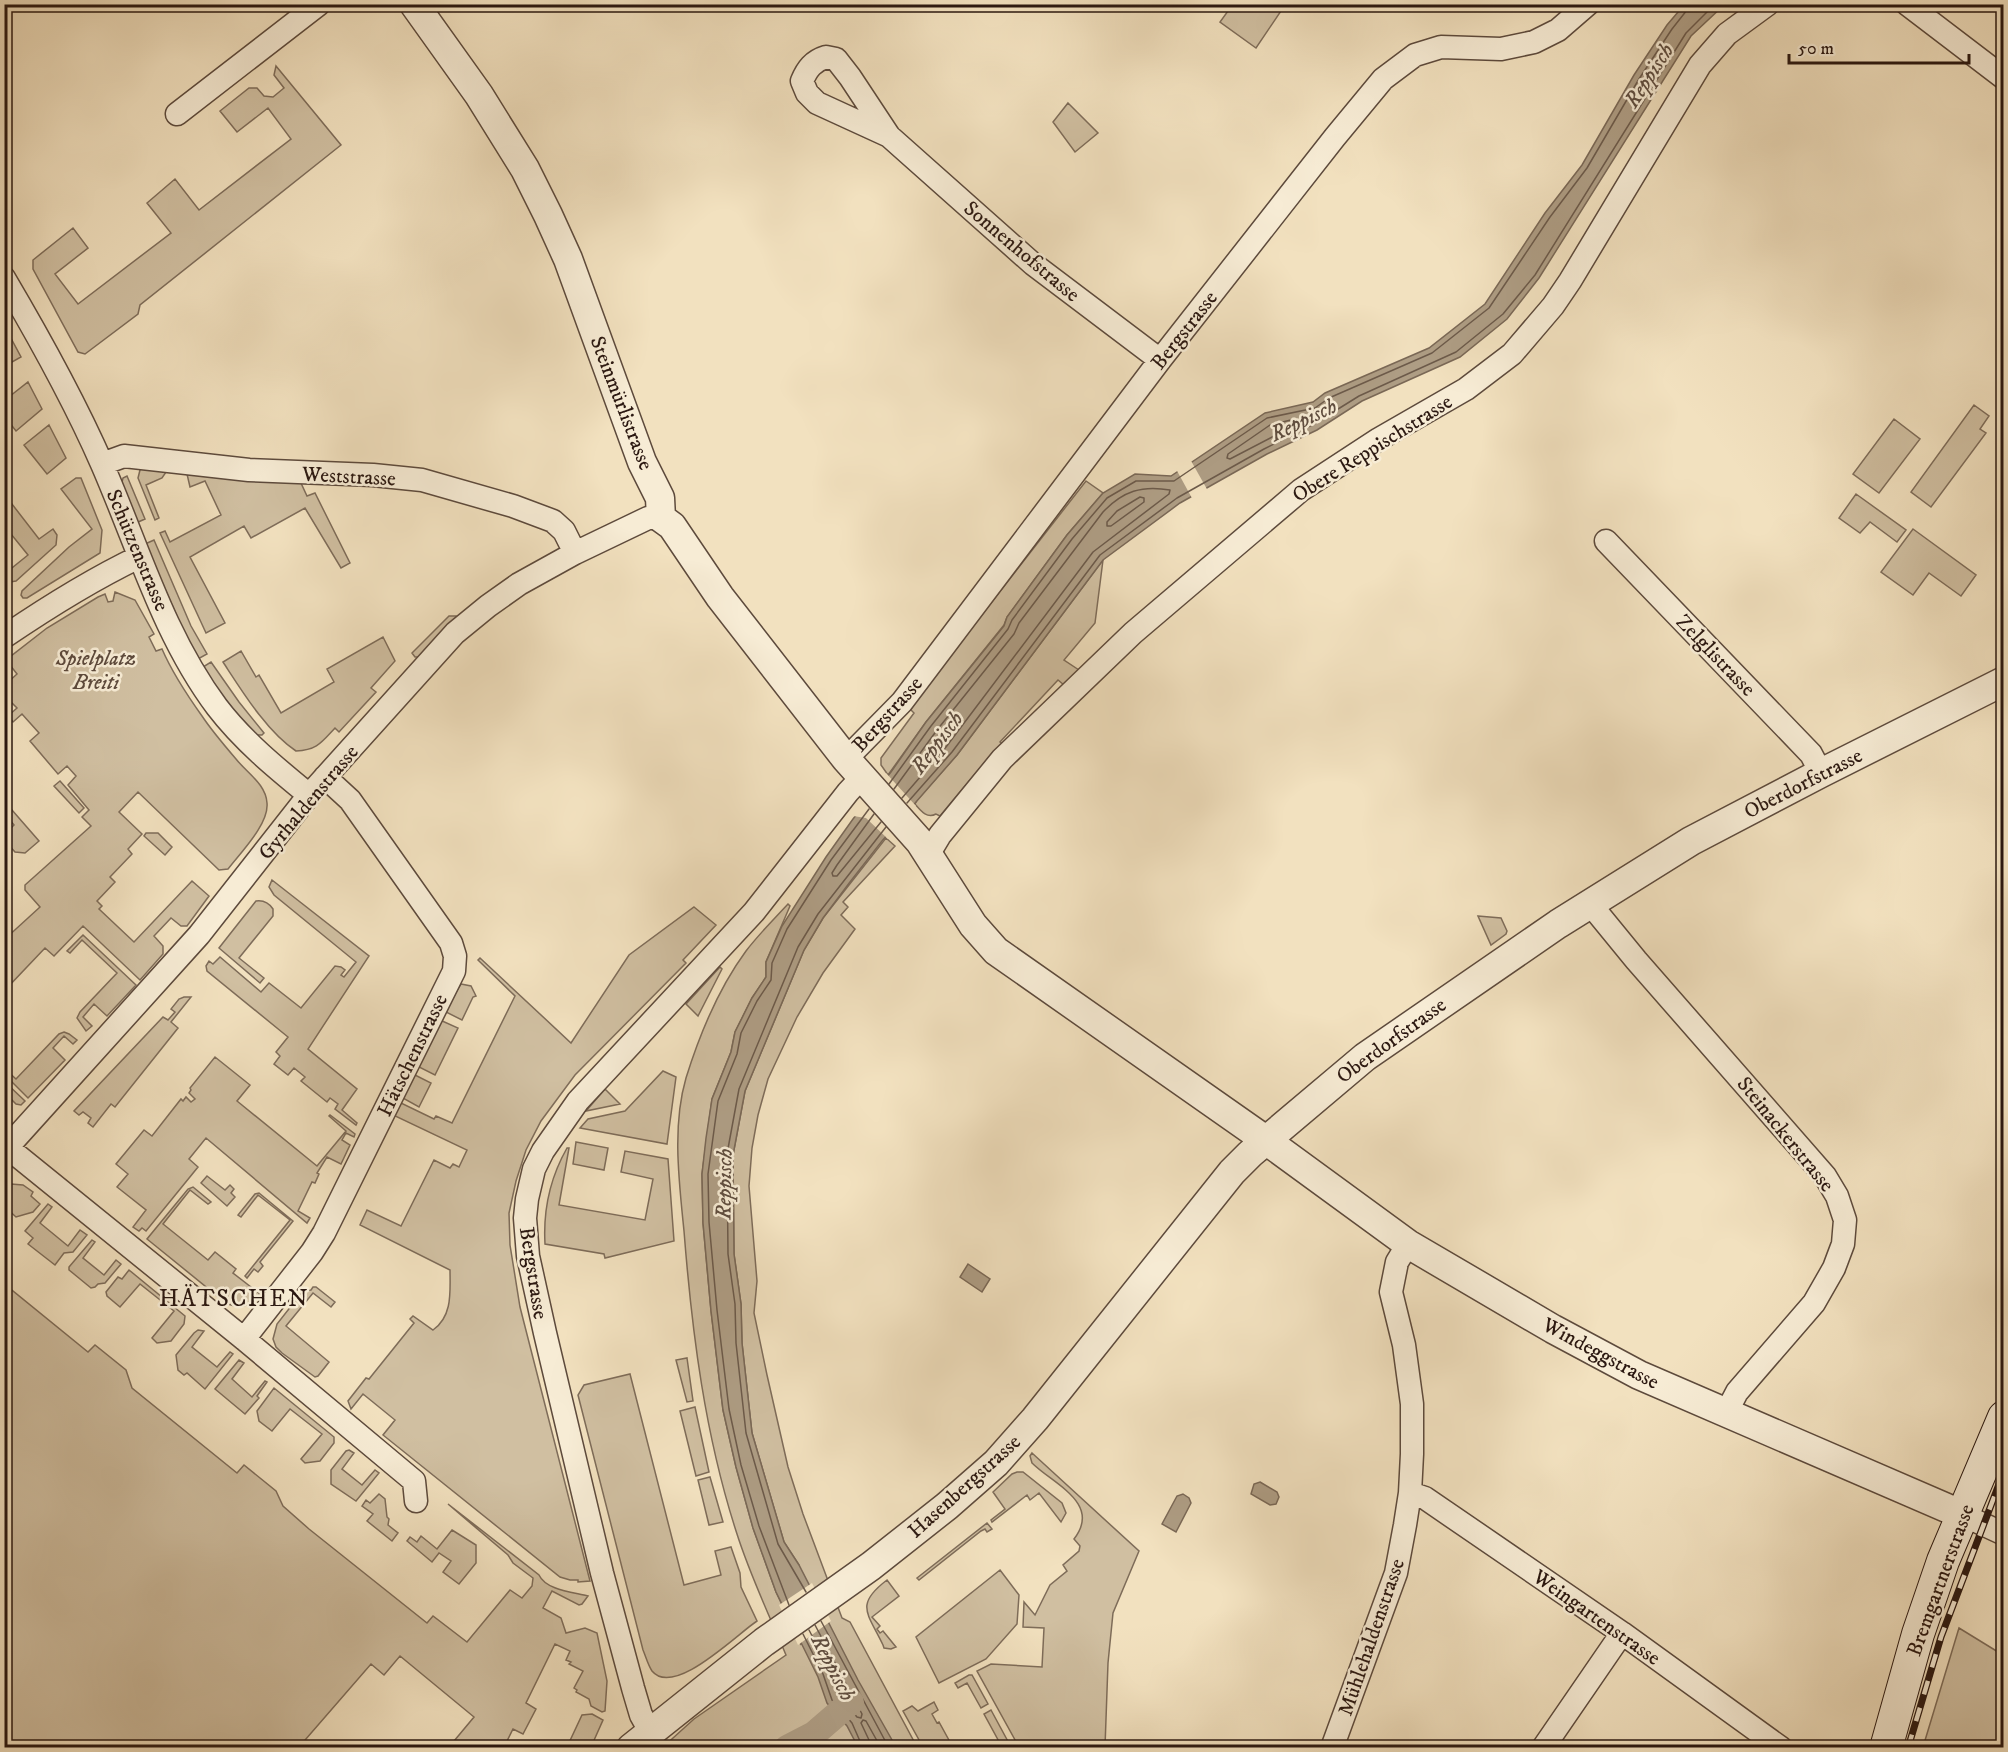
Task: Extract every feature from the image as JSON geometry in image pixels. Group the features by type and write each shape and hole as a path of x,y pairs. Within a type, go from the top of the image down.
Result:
{"main road":[{"name":"Bremgartnerstrasse","path":"1886,1748 1920,1626 1943,1561 2004,1417"}],"street":[{"path":"177,114 319,4"},
{"name":"Steinmürlistrasse","path":"414,4 479,94 525,169 548,215 568,259 642,462 660,498 661,518"},
{"name":"Bergstrasse","path":"640,1739 641,1715 561,1407 528,1256 525,1218 527,1199 534,1169 543,1151 578,1101 754,912 848,792 902,702 1161,360 1383,79 1415,55 1441,47 1501,49 1534,42 1558,30 1588,4"},
{"name":"Obere Reppischstrasse","path":"928,855 940,835 1002,759 1133,633 1301,490 1379,439 1466,389 1512,354 1553,306 1570,282 1700,65 1727,34 1768,4"},
{"path":"1907,4 2004,78"},
{"name":"Sonnenhofstrasse","path":"889,136 1033,264 1161,360"},
{"name":"Schützenstrasse","path":"4,278 55,365 102,464 139,557 174,635 216,706 258,753 309,795"},
{"name":"Weststrasse","path":"102,464 124,456 249,470 373,475 422,480 513,506 553,521 564,531 575,553"},
{"name":"Gyrhaldenstrasse","path":"6,1149 211,922 309,795 455,633 519,584 575,553 648,518 661,518"},
{"path":"661,518 672,526 720,597 859,774 909,829 973,925 996,951 1267,1141"},
{"name":"Zelglistrasse","path":"1606,541 1811,754 1821,772"},
{"path":"4,637 58,600 99,576 139,557"},
{"name":"Oberdorfstrasse","path":"1267,1141 1365,1057 1558,924 1691,841 1821,772 2004,681"},
{"name":"Hätschenstrasse","path":"244,1339 312,1252 324,1233 454,971 455,956 451,943 350,800 325,777"},
{"name":"Steinackerstrasse","path":"1590,905 1825,1176 1837,1196 1845,1220 1843,1244 1834,1268 1814,1303 1737,1392 1726,1413"},
{"name":"Hasenbergstrasse","path":"640,1739 764,1642 871,1566 947,1506 996,1462 1035,1419 1233,1172 1267,1141"},
{"name":"Windeggstrasse","path":"1267,1141 1408,1245 1553,1329 1639,1375 1963,1515"},
{"path":"6,1149 244,1339 414,1481 416,1501"},
{"name":"Mühlehaldenstrasse","path":"1332,1748 1396,1572 1410,1493 1412,1404 1404,1345 1391,1292 1397,1262 1408,1245"},
{"name":"Weingartenstrasse","path":"1410,1493 1425,1498 1622,1633 1781,1748"},
{"path":"1963,1515 2004,1534"},
{"path":"1543,1748 1622,1633"}],"green space":[{"path":"1233,4 1285,5 1256,48 1220,22"},
{"path":"276,66 341,145 140,305 138,314 85,354 78,352 33,269 33,260 73,228 88,248 55,274 78,304 171,233 147,203 175,179 199,210 291,139 268,108 237,132 220,111 249,88 257,88 264,96 273,97 284,88 274,75"},
{"path":"1068,103 1098,133 1075,152 1053,122"},
{"path":"5,327 21,357 4,366"},
{"path":"28,382 42,409 16,431 5,417 5,400"},
{"path":"1974,405 1989,416 1980,429 1986,433 1931,507 1911,492"},
{"path":"1894,419 1920,439 1879,493 1853,474"},
{"path":"49,425 66,458 47,474 24,445"},
{"path":"144,467 300,481 307,496 315,493 350,563 341,568 305,508 251,538 244,526 190,557 225,623 206,633 160,533 165,531 170,542 221,515 205,481 190,487 187,474 166,472 162,478 146,485 159,518 155,520 138,478 140,470"},
{"path":"127,476 145,519 136,523 121,486 123,478"},
{"path":"76,478 81,478 102,530 100,553 27,598 23,598 22,591 92,529 61,489"},
{"path":"1086,481 1103,493 1067,535 1007,617 1004,625 926,722 888,775 881,765 881,758 914,713 909,708"},
{"path":"1856,494 1906,530 1897,542 1870,522 1860,533 1839,518"},
{"path":"5,495 39,539 53,529 57,535 56,545 16,581 10,582 6,577 7,572 28,555 7,529 5,531"},
{"path":"1913,529 1976,575 1961,596 1929,573 1913,595 1881,572"},
{"path":"154,540 191,626 207,654 198,659 145,544"},
{"path":"1103,560 1095,623 1064,660 1079,670 1064,685 1058,680 1000,742 1006,747 995,750 940,816 936,814 930,816 924,813 915,804 917,800 957,755"},
{"name":"Spielplatz Breiti","path":"115,592 135,600 154,634 149,637 156,651 162,649 180,683 206,722 260,784 267,803 264,820 228,869 219,870 138,792 119,812 142,834 128,849 132,854 110,877 115,882 97,901 102,906 99,909 134,942 192,881 209,896 187,926 181,926 171,918 154,936 163,946 163,954 140,980 83,926 54,956 45,948 5,990 5,939 40,907 25,890 25,885 91,826 82,817 89,810 68,785 76,776 67,766 58,774 30,741 39,733 22,714 13,722 8,716 17,708 7,698 5,700 5,685 17,674 6,660 47,628 98,597 105,594 108,602 113,601"},
{"path":"449,616 456,616 456,621 421,657 415,657 412,653"},
{"path":"383,637 395,661 371,688 376,692 339,732 335,728 318,745 303,750 296,751 275,733 223,662 241,651 256,677 259,675 281,713 334,682 327,669"},
{"path":"211,662 264,733 262,735 253,735 218,690 203,667"},
{"path":"60,781 84,808 79,813 54,786"},
{"path":"5,802 39,841 25,853 15,852 5,841 5,834 14,825 5,814"},
{"path":"146,833 158,833 172,847 165,855 144,836"},
{"path":"886,838 895,846 843,902 848,907 841,915 855,929 823,973 797,1017 768,1079 752,1148 749,1186 757,1281 754,1313 788,1467 842,1618 850,1622 917,1747 662,1748 694,1719 786,1655 737,1534 708,1422 691,1308 679,1173 679,1115 686,1078 718,996 751,945 788,904 790,906 766,962 766,977 752,998 735,1032 731,1052 712,1099 702,1174 703,1223 723,1410 753,1528 776,1592 801,1645 799,1565 784,1542 752,1433 742,1343 741,1304 734,1254 733,1155 745,1091 804,950 823,918"},
{"path":"272,880 369,956 308,1049 357,1089 342,1110 357,1123 356,1125 335,1109 338,1104 330,1098 327,1102 301,1081 305,1077 294,1068 288,1075 274,1064 280,1056 276,1052 288,1037 207,971 206,966 209,961 213,964 220,957 261,992 269,983 301,1008 335,966 345,970 341,975 344,977 356,962 274,895 269,887"},
{"path":"256,901 270,905 273,909 273,916 239,958 264,978 260,983 219,948"},
{"path":"694,907 716,925 683,960 686,963 575,1075 541,1121 526,1150 509,1213 510,1245 520,1307 590,1581 578,1582 578,1580 560,1577 383,1435 395,1420 363,1394 351,1409 348,1401 366,1378 369,1379 414,1323 410,1319 413,1316 433,1330 444,1318 450,1295 450,1270 360,1225 367,1210 401,1226 434,1160 450,1168 453,1164 459,1167 467,1150 393,1115 399,1102 434,1119 436,1116 452,1123 515,996 478,960 480,958 571,1043 629,955"},
{"path":"1478,916 1501,918 1507,931 1506,934 1491,945"},
{"path":"83,935 136,985 107,1016 94,1004 83,1017 92,1026 86,1031 77,1018 80,1012 117,973 82,940 70,953 67,951"},
{"path":"720,967 722,969 698,1016 686,1004"},
{"path":"461,984 471,986 476,996 473,997 462,1020 444,1011"},
{"path":"191,997 171,1022 178,1028 115,1107 111,1104 93,1127 88,1123 91,1118 83,1112 79,1115 74,1111 163,1017 168,1020 175,1012 171,1009 179,999"},
{"path":"440,1020 458,1028 435,1075 417,1066"},
{"path":"64,1032 77,1040 73,1044 64,1036 53,1048 65,1060 28,1098 5,1075 5,1069 16,1079 59,1034"},
{"path":"215,1057 250,1085 237,1101 317,1166 346,1131 330,1115 355,1134 354,1137 346,1133 342,1140 350,1145 341,1164 327,1157 317,1173 319,1174 315,1183 312,1182 298,1211 310,1218 307,1223 206,1138 189,1159 198,1167 146,1231 142,1228 139,1231 133,1227 146,1210 117,1187 128,1174 116,1164 144,1130 152,1136 181,1099 183,1101 186,1097 191,1102 195,1099 189,1093 190,1088"},
{"path":"663,1071 676,1077 667,1144 580,1128 588,1119 625,1111"},
{"path":"413,1074 431,1083 419,1107 401,1097"},
{"path":"5,1082 25,1101 21,1105 16,1104 5,1093"},
{"path":"605,1089 620,1104 586,1111"},
{"path":"576,1142 608,1148 604,1170 573,1164"},
{"path":"569,1148 559,1205 645,1220 653,1179 621,1172 625,1151 668,1159 674,1241 605,1258 604,1254 545,1244 545,1218 549,1194 556,1171"},
{"path":"207,1176 225,1190 230,1185 234,1189 231,1193 235,1197 227,1206 201,1183"},
{"path":"23,1185 33,1192 31,1196 40,1204 33,1212 16,1217 5,1207 5,1186"},
{"path":"193,1187 211,1202 208,1204 190,1190 163,1224 208,1260 215,1252 236,1269 233,1273 260,1294 245,1306 226,1303 147,1239 188,1189"},
{"path":"259,1193 293,1221 260,1262 263,1266 258,1272 254,1269 247,1278 245,1276 290,1220 258,1195 241,1217 238,1215 255,1194"},
{"path":"48,1204 52,1207 40,1223 68,1246 80,1230 87,1235 73,1252 64,1253 55,1265 28,1244 33,1238 25,1231"},
{"path":"92,1240 95,1242 83,1258 104,1275 116,1260 121,1264 105,1283 91,1288 69,1270 69,1267"},
{"path":"129,1270 185,1316 184,1324 171,1341 157,1343 152,1338 174,1311 140,1284 120,1307 107,1296 106,1292 118,1277 122,1279"},
{"path":"5,1278 10,1282 7,1286 88,1352 95,1345 126,1370 132,1388 237,1473 244,1465 276,1491 283,1506 309,1529 427,1623 433,1616 467,1642 510,1590 522,1598 532,1586 533,1578 513,1563 508,1555 448,1504 539,1575 547,1584 560,1590 588,1596 579,1605 552,1591 543,1608 561,1618 566,1633 585,1628 597,1633 607,1681 605,1711 602,1712 591,1706 589,1699 576,1692 574,1688 583,1671 566,1660 570,1651 555,1644 526,1703 536,1709 523,1734 513,1729 504,1747 449,1747 474,1717 400,1656 384,1675 371,1664 299,1747 5,1747"},
{"path":"313,1287 335,1302 331,1307 313,1293 286,1326 329,1362 315,1377 282,1353 276,1347 273,1339 277,1324 303,1291 311,1290"},
{"path":"198,1330 204,1331 192,1347 217,1367 230,1352 233,1354 205,1389 187,1373 184,1375 178,1370 176,1355"},
{"path":"687,1358 693,1401 687,1402 676,1360"},
{"path":"239,1360 244,1363 232,1379 252,1397 265,1381 267,1382 257,1396 259,1398 245,1414 215,1389"},
{"path":"630,1374 684,1585 721,1575 715,1551 731,1547 740,1573 741,1587 757,1621 705,1661 675,1676 662,1677 652,1671 643,1650 578,1395 584,1385"},
{"path":"274,1388 334,1437 334,1443 320,1461 305,1463 301,1459 322,1434 290,1409 272,1431 259,1421 257,1411"},
{"path":"695,1407 709,1472 696,1476 680,1411"},
{"path":"349,1450 354,1453 342,1469 362,1485 375,1470 379,1473 356,1501 331,1484 331,1470"},
{"path":"1032,1453 1139,1551 1113,1613 1108,1663 1105,1747 1019,1747 977,1671 991,1664 1042,1667 1044,1628 1023,1627 1024,1602 1035,1615 1050,1585 1067,1571 1063,1565 1079,1551 1080,1546 1074,1539 1081,1526 1082,1515 1079,1505 1071,1495 1032,1463 1030,1456"},
{"path":"1017,1472 1023,1472 1062,1503 1066,1513 1061,1522 1039,1493 1030,1500 1027,1495 992,1522 991,1520 1005,1509 993,1492"},
{"path":"710,1477 723,1522 709,1525 698,1480"},
{"path":"379,1494 385,1499 388,1525 398,1533 392,1541 367,1521 373,1514 362,1506 366,1500 370,1503"},
{"path":"987,1523 992,1529 987,1532 985,1529 981,1531 919,1580 917,1578"},
{"path":"452,1530 476,1545 476,1563 459,1584 443,1572 451,1561 439,1553 432,1562 407,1541 410,1537 417,1542 421,1536 437,1549"},
{"path":"1000,1570 1019,1595 1017,1624 986,1659 939,1683 916,1637"},
{"path":"887,1580 899,1596 872,1617 880,1626 877,1629 880,1633 883,1631 896,1647 891,1649 884,1648 867,1610 870,1596"},
{"path":"1959,1628 2003,1655 2003,1747 1923,1747"},
{"path":"972,1675 988,1704 981,1708 967,1683 958,1688 955,1683"},
{"path":"934,1702 938,1710 932,1714 950,1742 947,1744 949,1747 923,1747 903,1711 912,1706 918,1711"},
{"path":"991,1710 1011,1747 1002,1747 984,1714"},
{"path":"592,1714 603,1720 591,1747 567,1747 582,1715"}],"water":[{"name":"Reppisch","path":"1684,5 1724,5 1691,36 1539,278 1507,319 1460,357 1362,401 1317,430 1267,454 1180,503 1103,560 957,755 882,841 850,882 823,918 804,950 745,1091 733,1155 734,1254 741,1304 742,1343 752,1433 784,1542 799,1565 858,1680 896,1747 858,1747 847,1726 827,1703 818,1677 776,1592 753,1528 723,1410 711,1311 703,1223 702,1174 712,1099 731,1052 735,1032 752,998 766,977 766,962 782,926 853,819 891,772 926,722 1004,626 1007,617 1067,535 1103,493 1135,474 1171,476 1265,413 1313,402 1325,393 1429,348 1485,304 1545,213 1582,165 1634,75 1667,25"},
{"path":"968,1264 990,1279 982,1292 960,1277"},
{"path":"1260,1482 1277,1492 1279,1497 1276,1504 1270,1505 1251,1494 1254,1484"},
{"path":"1183,1494 1189,1498 1191,1503 1176,1532 1162,1524 1177,1496"}],"pier":[{"path":"1190,459 1208,491 1193,500 1176,469"},
{"path":"886,773 916,806 888,839 866,818 853,816"},
{"path":"812,1583 831,1621 798,1645 779,1605"}],"waterway":[{"name":"Reppisch","path":"787,1748 814,1734 851,1702"}],"railway":[{"path":"1908,1748 1941,1637 2004,1471"}],"district":[{"name":"HÄTSCHEN","path":"234,1298"}]}
